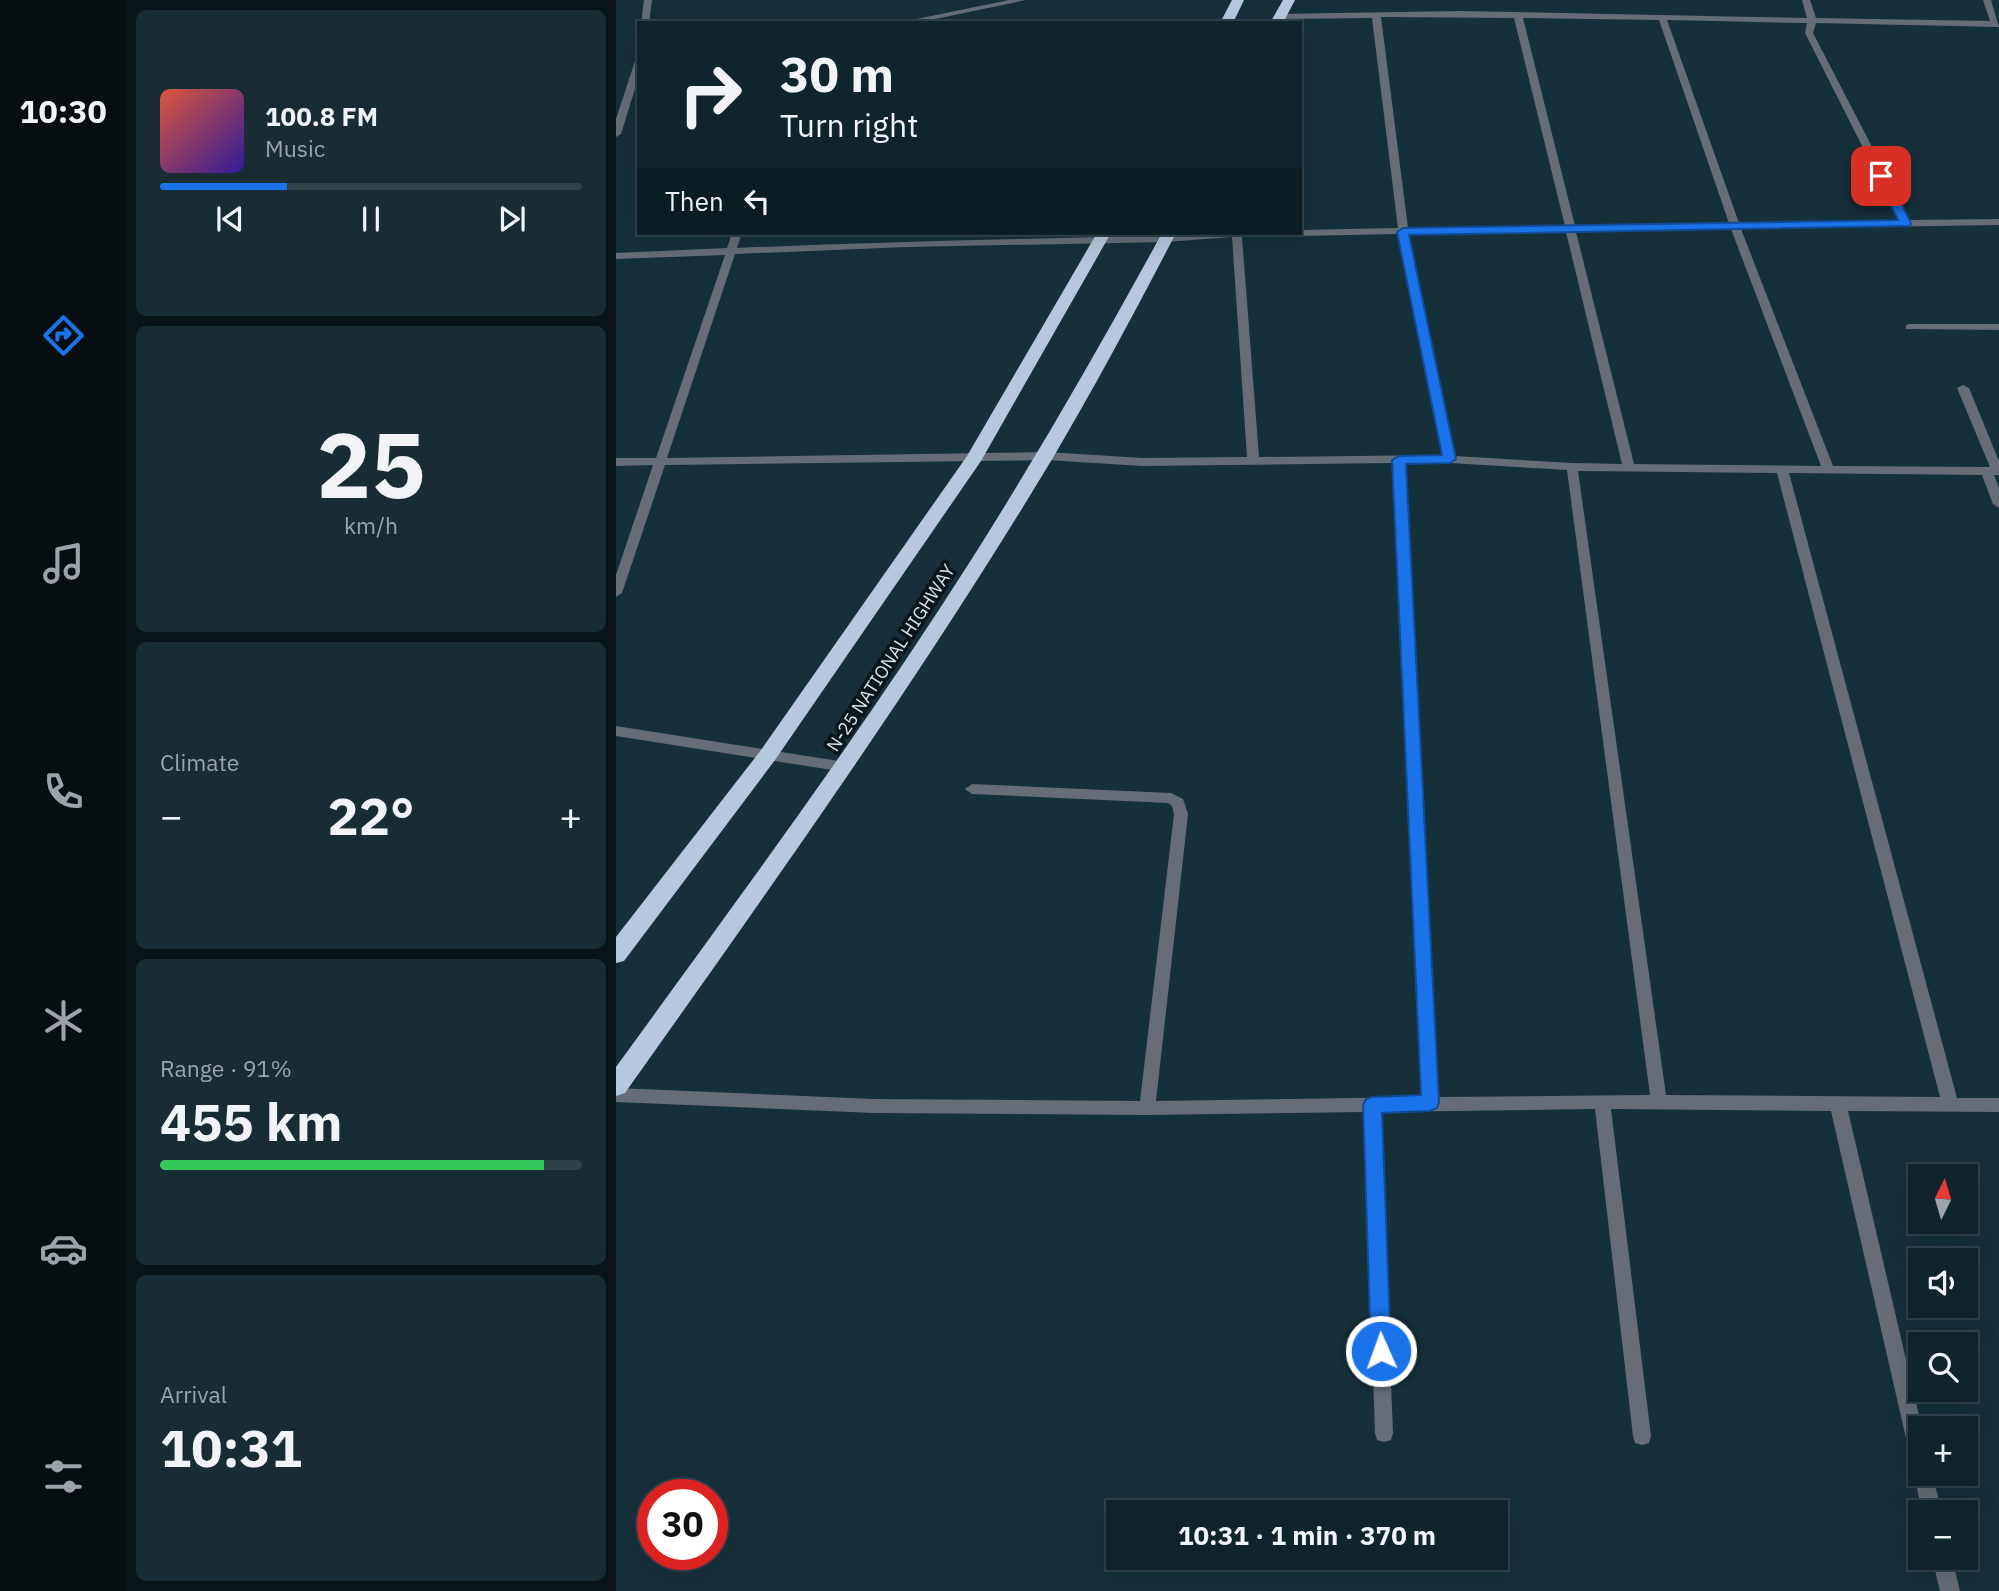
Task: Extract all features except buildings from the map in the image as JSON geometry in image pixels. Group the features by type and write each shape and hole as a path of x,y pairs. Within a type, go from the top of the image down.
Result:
{"highway":[{"path":"1227,21 1238,0"},
{"path":"1278,19 1289,0"},
{"name":"N-25 NATIONAL HIGHWAY","path":"616,1086 845,767 1047,456 1167,236"},
{"path":"616,954 768,755 975,457 1102,237"}],"street":[{"path":"645,21 648,0"},
{"path":"910,21 1022,0"},
{"path":"1806,0 1812,20 1809,33 1906,223"},
{"path":"1278,19 1376,15 1518,15 1997,24 1987,0"},
{"path":"951,21 953,12"},
{"path":"1376,15 1403,232 1450,459"},
{"path":"1518,15 1629,467"},
{"path":"1662,18 1735,226 1828,468"},
{"path":"616,134 637,67"},
{"path":"1302,233 1999,222"},
{"path":"616,593 736,235"},
{"path":"616,256 908,238 1202,235"},
{"path":"1237,235 1253,459"},
{"path":"1910,327 1999,327"},
{"path":"1963,388 1994,471 1999,504"},
{"path":"616,462 1047,456 1142,462 1450,459 1572,467 1994,471"},
{"path":"1399,460 1430,1102"},
{"path":"1572,467 1659,1102"},
{"path":"1782,469 1950,1103"},
{"path":"616,731 845,767"},
{"path":"972,789 1171,798 1178,803 1181,814 1147,1108"},
{"path":"616,1095 873,1106 1147,1108 1602,1101 1999,1105"},
{"path":"1602,1101 1642,1436"},
{"path":"1838,1104 1910,1416"},
{"path":"1372,1105 1384,1433"},
{"path":"1945,1570 1950,1591"}],"route":[{"path":"1381,1351 1372,1105 1430,1102 1399,460 1450,459 1403,232 1906,223 1881,176"}]}
